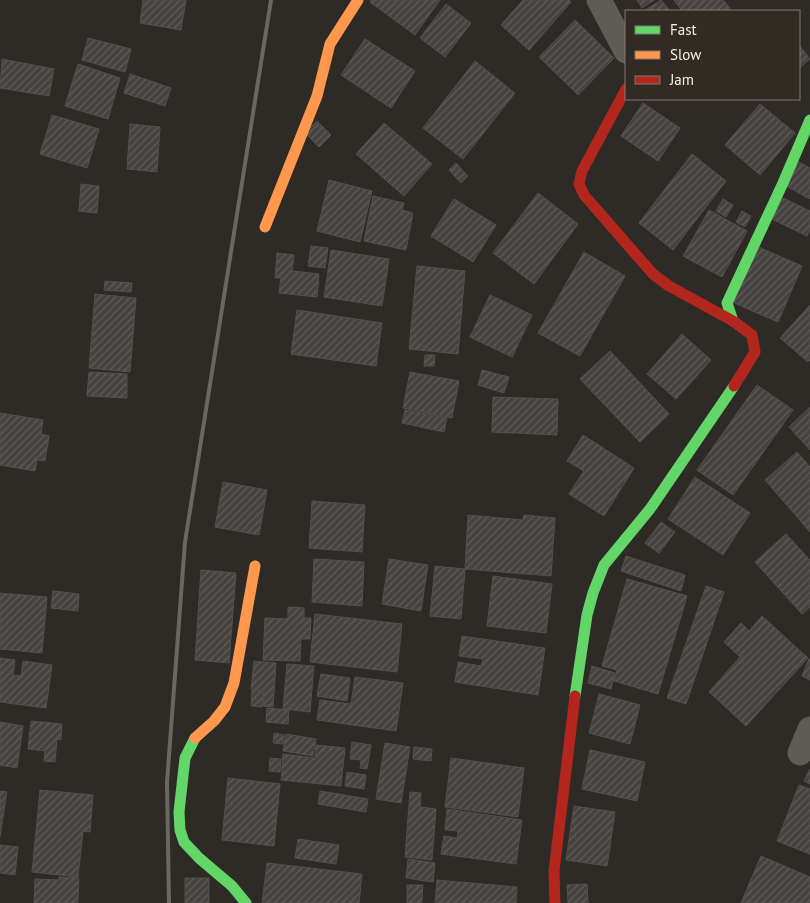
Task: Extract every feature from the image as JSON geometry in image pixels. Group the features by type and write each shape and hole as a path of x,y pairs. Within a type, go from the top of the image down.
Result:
{"street":[{"path":"265,227 317,96 330,44 358,0"},
{"path":"599,0 625,48"},
{"path":"555,903 554,871 573,716 587,615 593,593 604,565 650,509 745,370 755,352 752,335 733,321 669,286 653,274 584,195 579,184 582,171 625,91"},
{"path":"733,321 727,303 810,120"},
{"path":"246,903 232,886 184,842 180,830 179,812 185,758 195,737 214,721 225,707 234,683 255,566"},
{"path":"800,753 810,729"}],"building":[{"path":"143,0 186,0 181,30 140,23"},
{"path":"371,0 440,0 415,35 370,2"},
{"path":"523,0 569,0 571,2 529,50 501,25"},
{"path":"637,0 654,0 642,8"},
{"path":"661,0 669,10 646,10"},
{"path":"674,0 723,0 731,10 681,10"},
{"path":"446,4 471,23 445,57 420,38"},
{"path":"575,20 614,58 578,95 539,57"},
{"path":"88,38 131,49 125,72 82,60"},
{"path":"365,39 415,71 391,108 341,75"},
{"path":"800,46 810,59 800,67"},
{"path":"2,59 54,69 49,96 0,88"},
{"path":"475,61 515,93 463,159 423,128"},
{"path":"78,64 120,78 108,119 65,106"},
{"path":"130,74 171,88 165,106 124,93"},
{"path":"643,103 680,128 658,161 621,136"},
{"path":"760,104 795,133 760,175 725,145"},
{"path":"52,115 99,129 87,168 40,154"},
{"path":"317,121 331,135 319,147 305,133"},
{"path":"384,123 432,164 404,196 356,154"},
{"path":"130,124 160,127 157,172 127,169"},
{"path":"692,154 726,181 673,250 639,223"},
{"path":"799,162 810,168 810,199 786,186"},
{"path":"456,163 468,176 461,183 449,170"},
{"path":"329,180 372,191 360,242 317,231"},
{"path":"81,184 99,186 97,213 79,211"},
{"path":"538,193 578,224 534,284 493,253"},
{"path":"373,196 404,203 402,210 413,213 406,250 364,241"},
{"path":"783,198 810,211 810,230 807,236 772,219"},
{"path":"454,199 496,225 473,262 431,236"},
{"path":"723,199 733,205 726,217 716,211"},
{"path":"709,210 747,231 722,277 683,256"},
{"path":"742,211 751,216 745,227 736,222"},
{"path":"311,246 328,248 325,268 308,266"},
{"path":"756,246 802,266 778,322 732,302"},
{"path":"331,250 389,259 382,306 324,297"},
{"path":"584,252 625,276 580,356 538,333"},
{"path":"277,253 294,255 292,271 319,274 317,297 279,293 281,278 275,278"},
{"path":"417,266 465,271 458,354 409,349"},
{"path":"105,281 132,283 131,292 104,290"},
{"path":"95,294 136,298 130,372 89,368"},
{"path":"490,295 532,315 512,357 470,337"},
{"path":"810,305 810,360 808,362 780,338"},
{"path":"297,310 382,323 376,366 291,354"},
{"path":"682,334 711,360 676,399 647,374"},
{"path":"610,351 669,414 640,442 580,379"},
{"path":"425,355 435,355 434,366 424,366"},
{"path":"482,370 509,377 504,393 478,385"},
{"path":"89,372 127,374 127,398 87,396"},
{"path":"410,372 459,381 452,418 403,408"},
{"path":"757,385 793,410 733,495 697,470"},
{"path":"493,397 558,399 557,435 492,432"},
{"path":"810,407 810,450 789,427"},
{"path":"405,410 447,418 444,432 402,423"},
{"path":"0,413 43,420 41,434 49,436 45,461 37,460 35,471 0,465"},
{"path":"583,435 634,468 604,516 569,494 584,471 567,461"},
{"path":"797,452 810,467 810,532 765,480"},
{"path":"695,477 750,513 723,555 668,519"},
{"path":"223,482 267,490 259,535 215,527"},
{"path":"312,501 365,505 362,552 309,548"},
{"path":"468,515 523,520 524,515 555,518 551,576 465,569"},
{"path":"661,522 675,532 659,553 645,543"},
{"path":"786,534 810,560 810,607 802,614 755,562"},
{"path":"626,556 685,575 681,591 621,571"},
{"path":"314,559 364,562 362,606 312,602"},
{"path":"389,559 428,565 421,611 382,604"},
{"path":"435,566 465,569 461,619 430,616"},
{"path":"201,570 236,573 229,663 195,660"},
{"path":"493,576 552,584 546,633 487,626"},
{"path":"627,579 687,596 658,694 614,681 617,670 602,666"},
{"path":"706,586 724,592 686,704 667,698"},
{"path":"53,591 79,594 78,611 51,608"},
{"path":"0,593 47,597 42,653 0,649"},
{"path":"288,607 304,608 304,618 311,618 310,639 301,639 300,661 263,660 265,618 288,619"},
{"path":"315,614 402,624 397,672 310,662"},
{"path":"762,616 808,658 746,726 709,692 740,657 724,642 741,623 749,631"},
{"path":"462,636 545,648 538,695 455,682 458,662 481,666 483,659 459,656"},
{"path":"0,658 15,660 13,675 21,676 23,661 52,665 46,708 0,702"},
{"path":"810,659 810,680 802,676"},
{"path":"254,661 276,663 273,707 263,706 264,690 251,689"},
{"path":"287,664 314,666 310,712 283,709"},
{"path":"592,666 615,673 611,689 588,683"},
{"path":"321,674 350,678 347,701 317,696"},
{"path":"355,677 403,683 396,731 317,720 320,700 351,704"},
{"path":"252,690 263,691 262,707 251,706"},
{"path":"599,694 640,705 630,744 589,733"},
{"path":"267,708 289,710 288,724 266,722"},
{"path":"31,721 62,724 61,740 57,739 55,762 44,761 45,751 28,749"},
{"path":"0,722 23,726 17,768 0,765"},
{"path":"274,733 284,735 283,744 273,743"},
{"path":"286,734 316,739 313,756 283,751"},
{"path":"352,742 371,745 367,769 360,768 361,760 350,759"},
{"path":"385,743 410,747 401,803 376,799"},
{"path":"316,745 345,748 341,786 281,780 283,754 315,758"},
{"path":"414,747 432,749 431,761 413,759"},
{"path":"590,750 645,762 637,801 582,789"},
{"path":"270,758 281,759 280,772 269,771"},
{"path":"451,758 524,768 518,817 445,807"},
{"path":"810,769 810,784 804,781"},
{"path":"347,772 366,775 364,789 345,786"},
{"path":"228,778 280,784 274,846 222,840"},
{"path":"799,785 810,789 810,854 777,841"},
{"path":"40,790 93,795 90,832 83,831 78,877 32,872"},
{"path":"0,791 7,792 0,836"},
{"path":"320,791 368,799 366,812 318,804"},
{"path":"410,792 421,793 420,807 436,809 432,860 405,857"},
{"path":"574,806 615,812 607,866 566,860"},
{"path":"447,809 522,820 516,864 441,854 444,836 457,838 458,831 445,830"},
{"path":"298,839 339,845 336,864 295,858"},
{"path":"0,845 18,847 15,875 0,873"},
{"path":"761,856 810,877 810,903 741,903"},
{"path":"408,859 435,863 433,882 406,878"},
{"path":"267,863 362,874 359,903 262,903"},
{"path":"59,877 79,878 78,903 34,903 35,879 59,880"},
{"path":"185,878 209,878 209,903 185,903"},
{"path":"437,880 517,887 516,903 435,903"},
{"path":"587,884 588,903 568,903 567,885"},
{"path":"407,885 423,885 422,903 407,903"}],"railway":[{"path":"169,903 167,782 185,542 271,0"}],"traffic: fast":[{"path":"733,321 727,303 810,120"},
{"path":"575,696 587,615 604,565 650,509 734,386"},
{"path":"195,738 185,758 179,812 180,830 184,842 199,858 232,886 246,903"}],"traffic: slow":[{"path":"265,227 317,96 330,44 358,0"},
{"path":"195,738 214,721 225,707 234,683 255,566"}],"traffic: jam":[{"path":"625,91 582,171 579,184 584,195 653,274 669,286 733,321 752,335 755,352 734,386"},
{"path":"555,903 554,871 575,696"}]}
